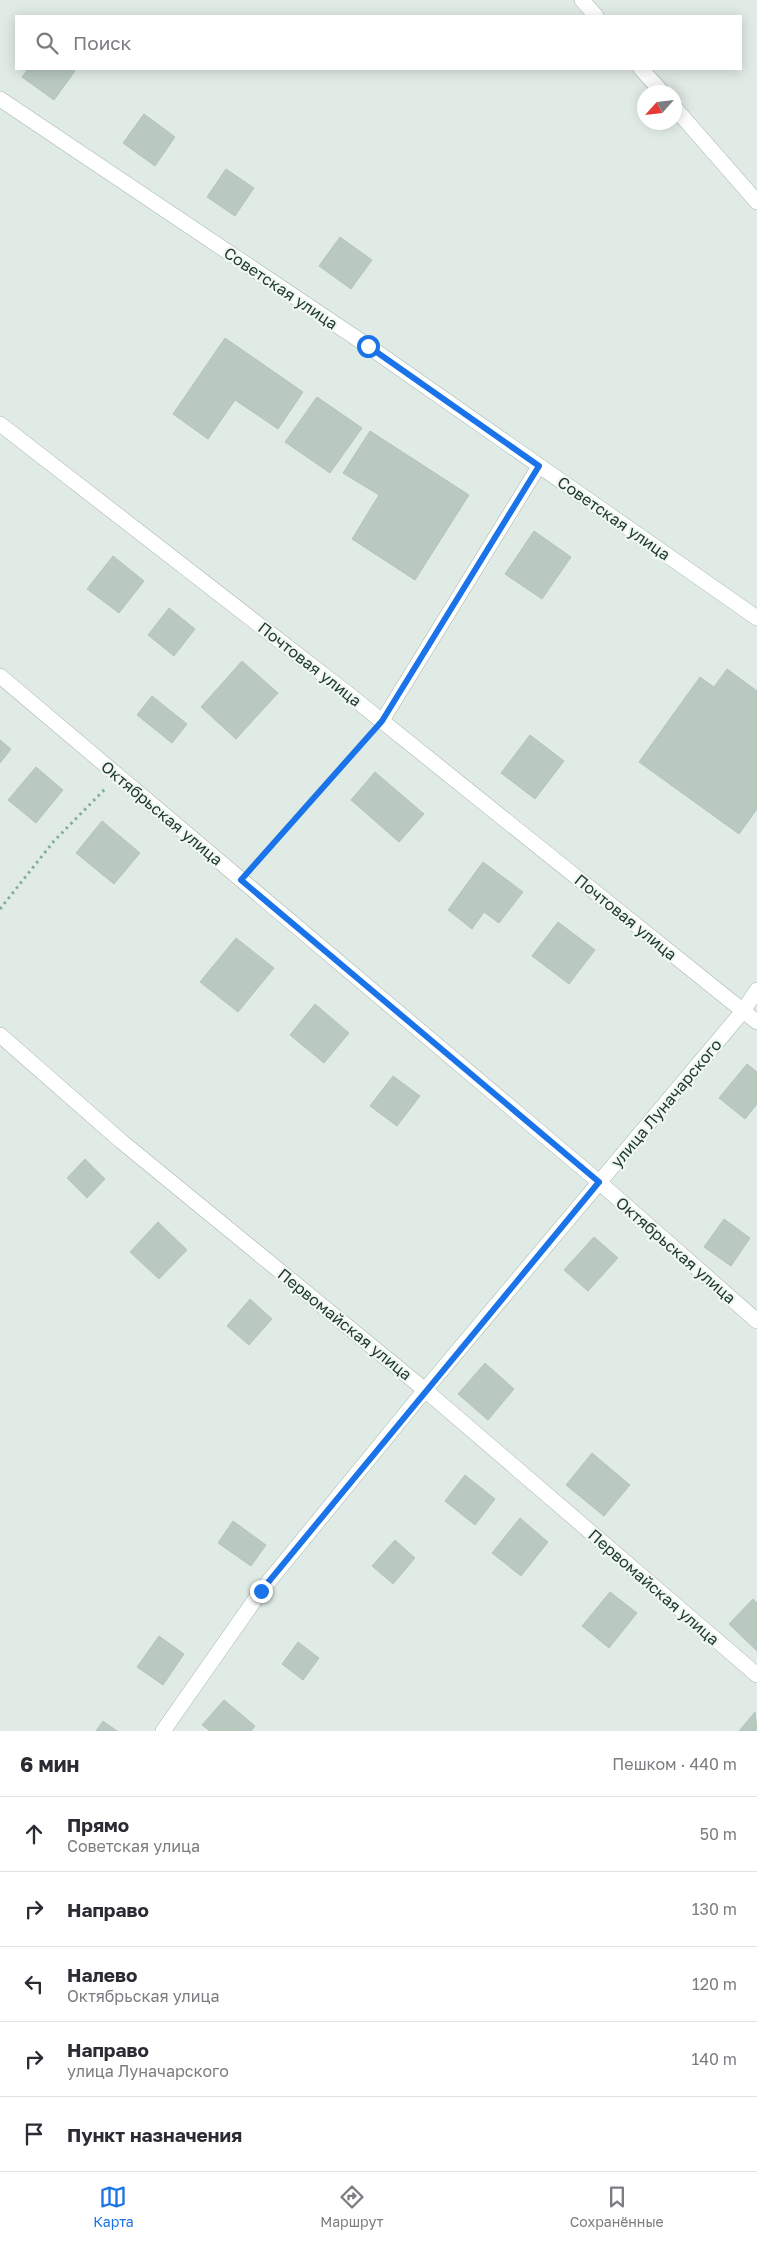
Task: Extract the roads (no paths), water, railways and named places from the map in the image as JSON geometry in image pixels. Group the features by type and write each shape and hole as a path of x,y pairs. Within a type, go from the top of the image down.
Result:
{"street":[{"path":"582,0 595,15"},
{"path":"642,70 656,85"},
{"name":"Советская улица","path":"0,99 368,346 757,618"},
{"path":"682,116 757,202"},
{"name":"Почтовая улица","path":"0,424 382,721 757,1022"},
{"name":"Октябрьская улица","path":"0,676 599,1182 757,1321"},
{"name":"улица Луначарского","path":"163,1731 261,1591 425,1390 743,1011 757,990"},
{"name":"Первомайская улица","path":"0,1035 121,1141 425,1390 757,1675"}],"lane":[{"path":"382,721 539,466"}]}
